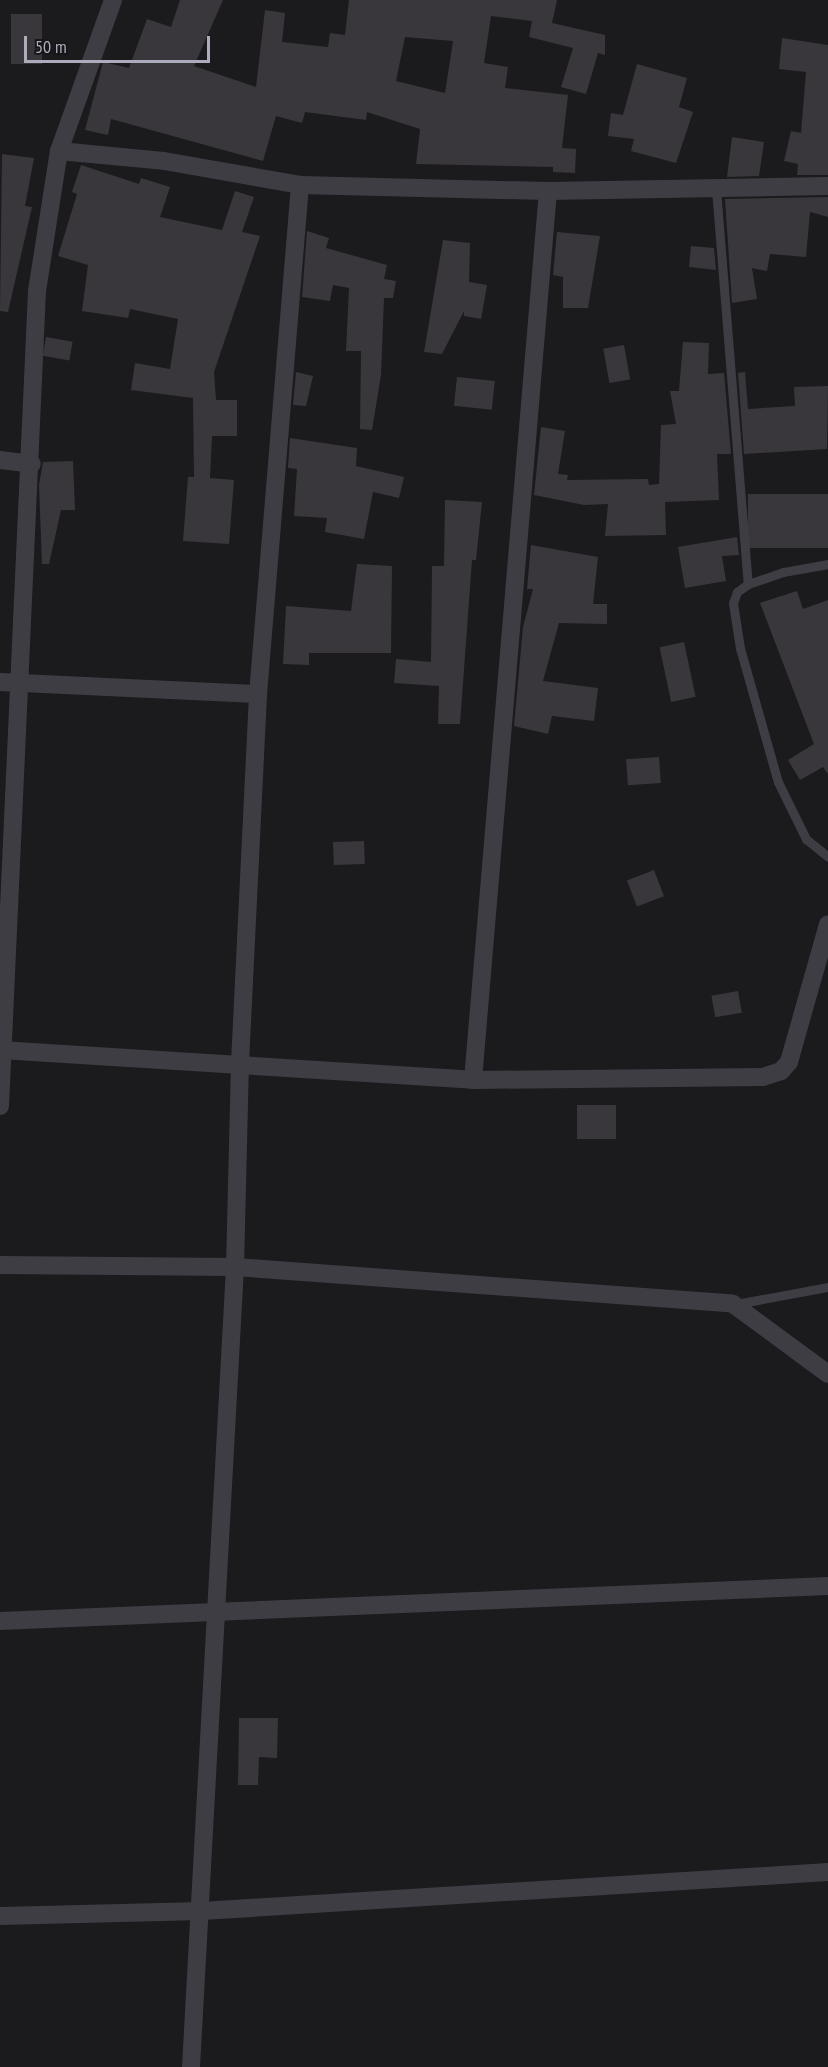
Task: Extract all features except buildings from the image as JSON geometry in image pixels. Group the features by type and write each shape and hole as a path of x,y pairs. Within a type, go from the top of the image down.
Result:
{"street":[{"path":"0,1106 1,1050 22,685 37,291 59,151 113,0"},
{"path":"59,151 164,161 300,185 548,191 828,186"},
{"path":"191,2067 202,1911 235,1267 240,1063 258,694 300,185"},
{"path":"473,1080 548,191"},
{"path":"0,460 32,464"},
{"path":"0,682 22,685 258,694"},
{"path":"1,1050 240,1063 473,1080 763,1077 781,1071 789,1062 828,924"},
{"path":"0,1266 235,1267 733,1304 828,1374"},
{"path":"0,1621 828,1586"},
{"path":"0,1916 202,1911 828,1872"}],"lane":[{"path":"716,189 748,584"},
{"path":"828,564 783,572 748,584 737,592 732,603 740,648 778,782 806,839 828,857"},
{"path":"733,1304 828,1287"}]}
